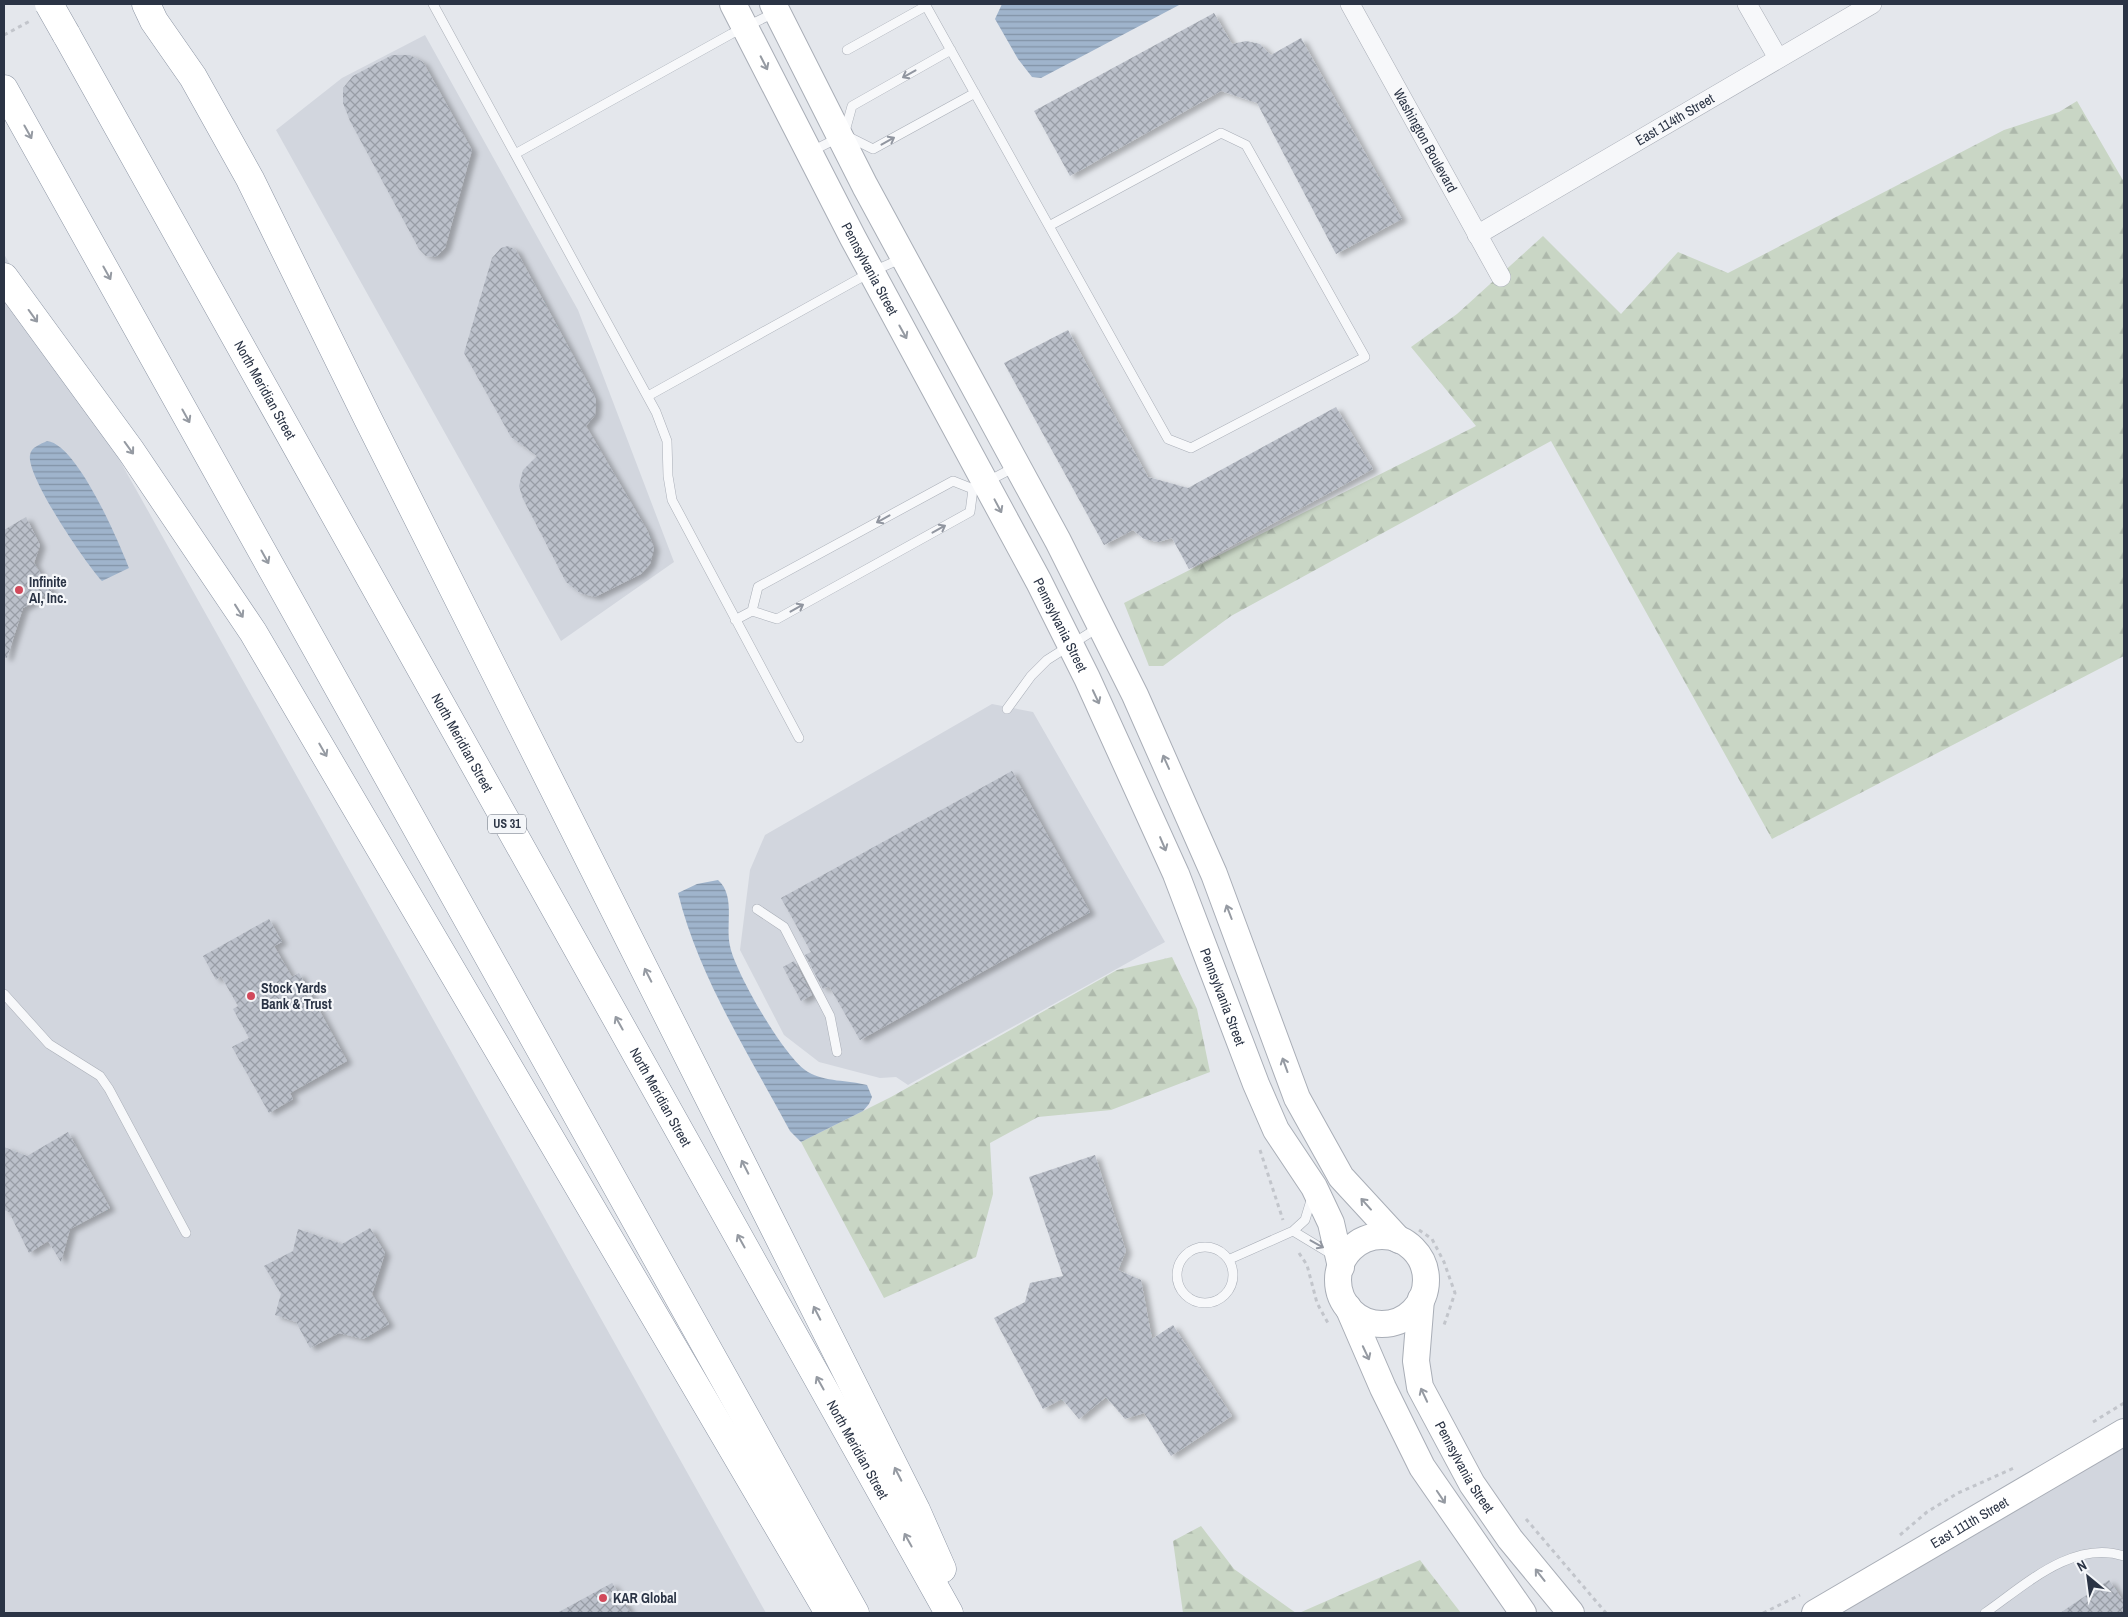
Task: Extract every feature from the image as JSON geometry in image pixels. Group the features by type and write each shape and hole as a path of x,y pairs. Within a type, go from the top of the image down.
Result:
{"highway":[{"name":"North Meridian Street","path":"49,4 949,1613"},
{"path":"146,4 154,21 193,77 250,179 372,428 916,1510 962,1613"},
{"path":"4,89 855,1613"},
{"path":"4,277 132,451 253,632 829,1613"}],"main road":[{"name":"Pennsylvania Street","path":"733,4 979,486 1070,644 1118,742 1176,874 1256,1084 1276,1130 1314,1187 1331,1223 1340,1263"},
{"path":"775,8 903,258 1017,466 1101,626 1168,765 1214,874 1297,1098 1341,1177 1399,1240 1416,1252 1423,1264 1426,1278 1421,1299 1407,1316 1394,1322 1380,1324 1365,1321 1348,1307"},
{"path":"1399,1240 1378,1236 1364,1240 1352,1248 1340,1263 1339,1288 1382,1388 1422,1467 1523,1613"},
{"name":"Pennsylvania Street","path":"1421,1299 1416,1361 1420,1387 1472,1484 1510,1539 1571,1613"},
{"name":"East 111th Street","path":"1811,1602 2124,1432"}],"street":[{"name":"Washington Boulevard","path":"1350,4 1501,277"},
{"path":"1747,4 1778,58"},
{"name":"East 114th Street","path":"1477,235 1872,4"}],"lane":[{"path":"433,4 648,396 667,441 668,476 672,500 799,738"},
{"path":"846,50 926,5 1049,226 1168,439 1191,448 1365,357 1246,145 1221,133 1049,226"},
{"path":"516,154 745,27 775,8"},
{"path":"809,153 842,136 852,106 951,50"},
{"path":"842,136 873,149 975,93"},
{"path":"648,396 871,272 903,258"},
{"path":"752,611 758,587 953,481 979,486 1017,466"},
{"path":"735,620 752,611 778,619 970,512 979,486"},
{"path":"1007,709 1031,676 1047,660 1101,626"},
{"path":"757,909 784,927 830,1016 837,1052"},
{"path":"4,994 49,1044 100,1076 109,1089 186,1233"},
{"path":"1230,1259 1293,1231 1305,1220 1314,1187"},
{"path":"1293,1231 1324,1248 1340,1263"},
{"path":"1203,1246 1222,1252 1230,1259 1233,1276 1231,1284 1221,1298 1212,1302 1195,1302 1180,1289 1177,1270 1186,1254 1203,1246"},
{"path":"1984,1613 2045,1571 2071,1558 2090,1553 2104,1552 2124,1556"}],"path":[{"path":"2088,1424 2124,1403"},
{"path":"1895,1539 1927,1512 1958,1493 2018,1466"},
{"path":"1763,1613 1811,1602"}],"shaded area":[{"path":"425,35 578,310 674,562 561,641 276,130 342,78"},
{"path":"4,254 766,1613 4,1613"},
{"path":"992,704 1033,712 1165,942 908,1085 896,1077 880,1078 819,1062 784,1035 740,950 750,870 765,835"},
{"path":"2124,1447 2124,1613 1838,1613"}],"green space":[{"path":"2077,101 2124,182 2124,656 1772,839 1551,441 1231,616 1163,666 1149,666 1124,603 1476,426 1411,347 1457,314 1543,236 1621,314 1678,252 1728,273 2004,130 2059,112"},
{"path":"1172,957 1197,1009 1210,1072 1111,1110 1038,1117 990,1143 993,1194 976,1257 884,1298 801,1142 891,1097 1117,970"},
{"path":"1201,1526 1234,1569 1296,1613 1183,1613 1173,1541"},
{"path":"1420,1560 1461,1613 1299,1613"}],"water":[{"path":"1002,4 1181,4 1041,78 1032,77 1018,59 995,19"},
{"path":"47,441 59,446 71,458 83,475 106,516 129,568 102,581 58,520 31,466 30,455 32,450"},
{"path":"718,880 727,894 729,938 734,958 762,1014 787,1050 798,1064 808,1072 829,1079 867,1085 872,1097 863,1111 801,1142 790,1131 726,1015 687,924 678,893 697,884"}],"building":[{"path":"1214,13 1232,44 1246,41 1260,44 1271,55 1301,38 1402,219 1336,254 1257,103 1221,91 1070,176 1034,111"},
{"path":"392,55 410,55 423,62 472,150 445,248 436,257 426,256 419,249 350,121 343,103 343,88 353,76"},
{"path":"508,246 516,250 589,385 596,400 595,415 586,426 647,530 654,548 650,564 641,574 595,597 580,593 566,582 523,499 519,486 523,470 537,456 511,437 464,353 492,258 501,248"},
{"path":"1068,330 1148,477 1188,488 1336,407 1373,469 1189,569 1172,538 1158,542 1144,539 1133,530 1104,545 1004,363"},
{"path":"26,517 40,545 34,563 52,592 23,608 7,658 4,658 4,530"},
{"path":"1012,771 1090,912 860,1040 829,986 823,989 805,955 811,952 781,898"},
{"path":"269,919 282,942 274,946 292,977 299,973 347,1061 290,1093 293,1099 269,1113 232,1047 249,1038 233,1009 238,1006 221,976 216,980 203,956"},
{"path":"794,961 812,995 801,1001 783,967"},
{"path":"68,1132 110,1208 70,1229 61,1262 48,1241 29,1253 9,1212 4,1210 4,1147 27,1156"},
{"path":"1095,1155 1126,1251 1118,1270 1141,1280 1152,1339 1173,1325 1232,1416 1171,1456 1144,1413 1125,1419 1106,1397 1079,1419 1062,1399 1043,1409 994,1318 1025,1302 1030,1283 1063,1276 1029,1177"},
{"path":"370,1228 385,1253 372,1294 389,1324 363,1339 339,1333 310,1348 296,1322 275,1315 281,1294 264,1266 293,1251 298,1229 342,1244"},
{"path":"2109,1580 2124,1602 2124,1613 2060,1613"},
{"name":"KAR Global","path":"612,1583 631,1613 557,1613"}],"place":[{"name":"Infinite AI, Inc.","path":"19,590"},
{"name":"Stock Yards Bank & Trust","path":"251,996"},
{"name":"KAR Global","path":"603,1598"}]}
